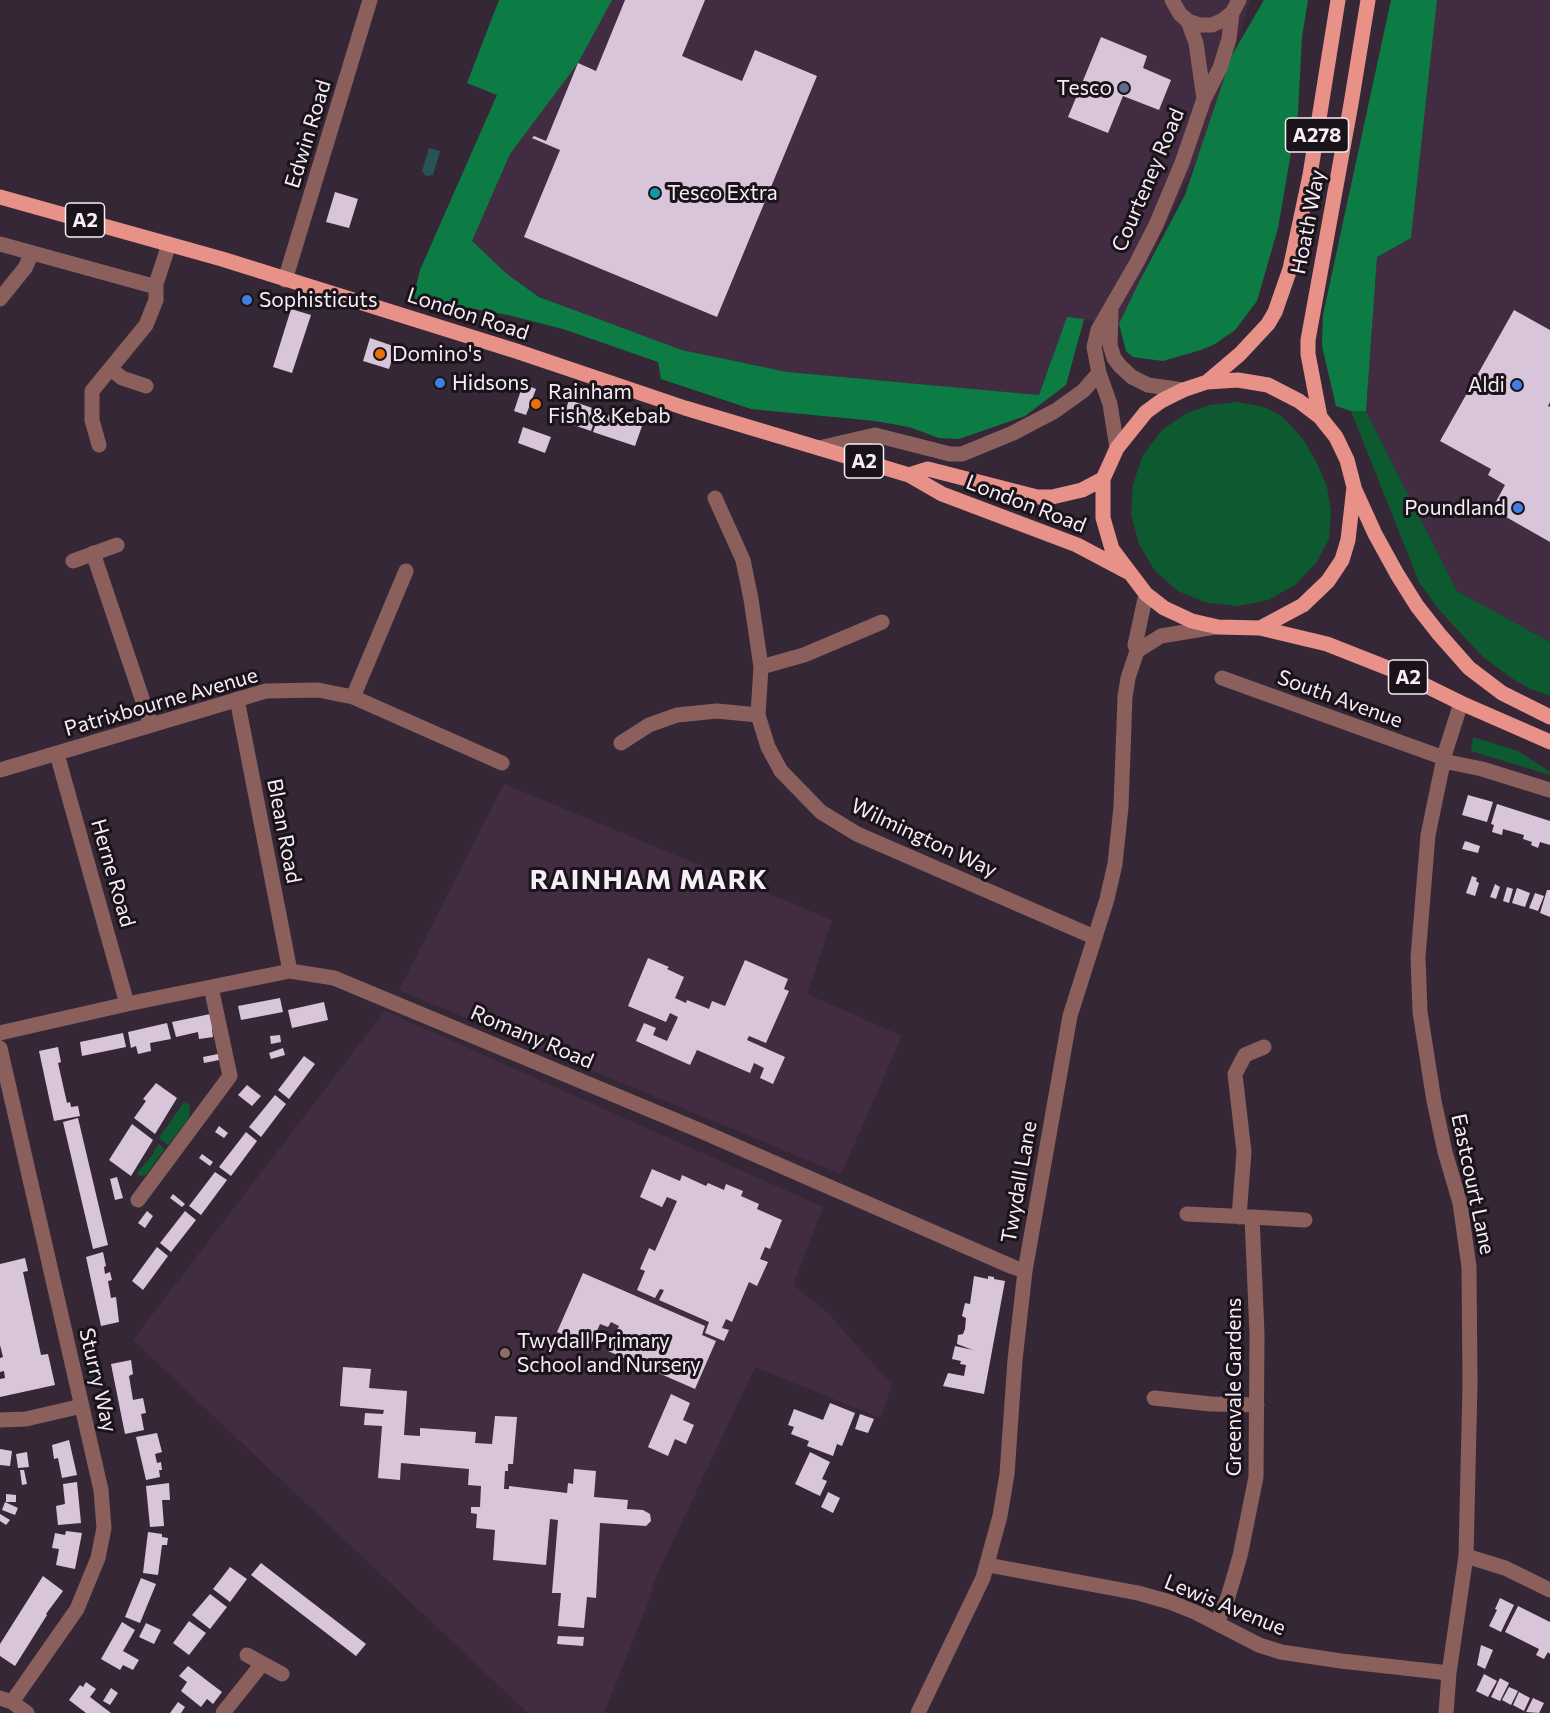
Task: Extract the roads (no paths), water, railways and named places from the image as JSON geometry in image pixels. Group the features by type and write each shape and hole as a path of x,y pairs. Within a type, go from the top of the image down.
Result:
{"main road":[{"name":"Hoath Way","path":"1207,382 1240,354 1268,324 1275,312 1290,269 1310,175 1338,0"},
{"name":"Hoath Way","path":"1320,417 1308,354 1308,340 1368,0"},
{"name":"London Road","path":"0,197 222,259 685,408 909,475 942,494 1077,545 1128,572"},
{"path":"1238,380 1268,386 1299,401 1320,417 1336,437 1347,460 1354,487 1348,540 1342,560 1328,581 1303,605 1260,628 1218,627 1192,621 1164,608 1146,594 1128,572 1112,549 1104,525 1103,479 1117,448 1146,412 1182,390 1207,382 1238,380"},
{"name":"London Road","path":"909,475 928,469 1037,497 1052,497 1082,490 1103,479"},
{"name":"A2","path":"1354,487 1396,574 1439,634 1470,668 1502,693 1550,717"},
{"name":"A2","path":"1260,628 1327,644 1398,672 1461,703 1550,742"}],"street":[{"name":"Edwin Road","path":"285,280 370,0"},
{"name":"Courteney Road","path":"1172,0 1180,14 1188,21 1196,43 1204,99"},
{"name":"Courteney Road","path":"1117,448 1110,404 1099,374 1094,347 1098,330 1156,225 1182,163 1204,99 1220,68 1229,39 1235,7"},
{"path":"1188,21 1212,25 1223,20 1235,7"},
{"path":"0,244 144,284 156,283"},
{"path":"99,445 92,420 92,390 148,321 156,300 156,283 169,244"},
{"path":"0,299 25,268 32,253"},
{"name":"Courteney Road","path":"1111,308 1110,345 1114,358 1120,366 1132,377 1148,385 1182,390"},
{"path":"111,369 124,379 146,386"},
{"name":"London Road","path":"819,448 875,435 950,454 962,454 1013,433 1055,411 1083,391 1099,374"},
{"name":"Wilmington Way","path":"715,498 743,560 761,667 759,715 768,747 781,771 821,813 857,834 1094,937"},
{"path":"73,561 117,545"},
{"path":"93,553 151,725"},
{"path":"353,697 406,571"},
{"name":"Twydall Lane","path":"918,1713 988,1565 997,1532 1007,1474 1015,1360 1025,1271 1070,1016 1107,899 1115,864 1121,807 1125,697 1128,678 1137,651 1135,645 1146,594"},
{"path":"761,667 804,655 882,622"},
{"path":"1137,651 1161,636 1218,627"},
{"name":"South Avenue","path":"1222,678 1444,759 1550,790"},
{"name":"Patrixbourne Avenue","path":"0,770 266,691 318,690 353,697 502,763"},
{"name":"Blean Road","path":"237,699 290,972"},
{"name":"Eastcourt Lane","path":"1446,1713 1449,1673 1466,1556 1470,1384 1469,1267 1460,1203 1445,1152 1434,1101 1420,1012 1419,968 1427,841 1451,729 1461,703"},
{"path":"621,744 649,725 678,715 717,711 759,715"},
{"name":"Herne Road","path":"57,754 128,1004"},
{"name":"Romany Road","path":"0,1033 128,1004 290,972 334,978 1025,1271"},
{"path":"138,1200 230,1076 211,987"},
{"name":"Greenvale Gardens","path":"1217,1623 1228,1597 1240,1556 1256,1477 1257,1334 1246,1217 1244,1152 1235,1074 1245,1055 1264,1047"},
{"name":"Sturry Way","path":"0,1048 101,1490 104,1528 98,1558 77,1609 6,1700"},
{"path":"1187,1214 1305,1220"},
{"path":"1154,1398 1211,1404 1257,1405"},
{"path":"0,1420 26,1419 82,1406"},
{"path":"1466,1556 1505,1568 1550,1590"},
{"name":"Lewis Avenue","path":"988,1565 1138,1593 1185,1608 1258,1645 1293,1654 1449,1673"},
{"path":"247,1655 282,1674"},
{"path":"223,1713 262,1664"},
{"path":"6,1700 27,1713"}],"place":[{"name":"Tesco","path":"1124,88"},
{"name":"Tesco Extra","path":"655,193"},
{"name":"Sophisticuts","path":"247,300"},
{"name":"Domino's","path":"380,354"},
{"name":"Hidsons","path":"440,383"},
{"name":"Aldi","path":"1517,385"},
{"name":"Rainham Fish & Kebab","path":"536,404"},
{"name":"Poundland","path":"1518,508"},
{"name":"Twydall Primary School and Nursery","path":"505,1353"}],"district":[{"name":"RAINHAM MARK","path":"649,880"}]}
